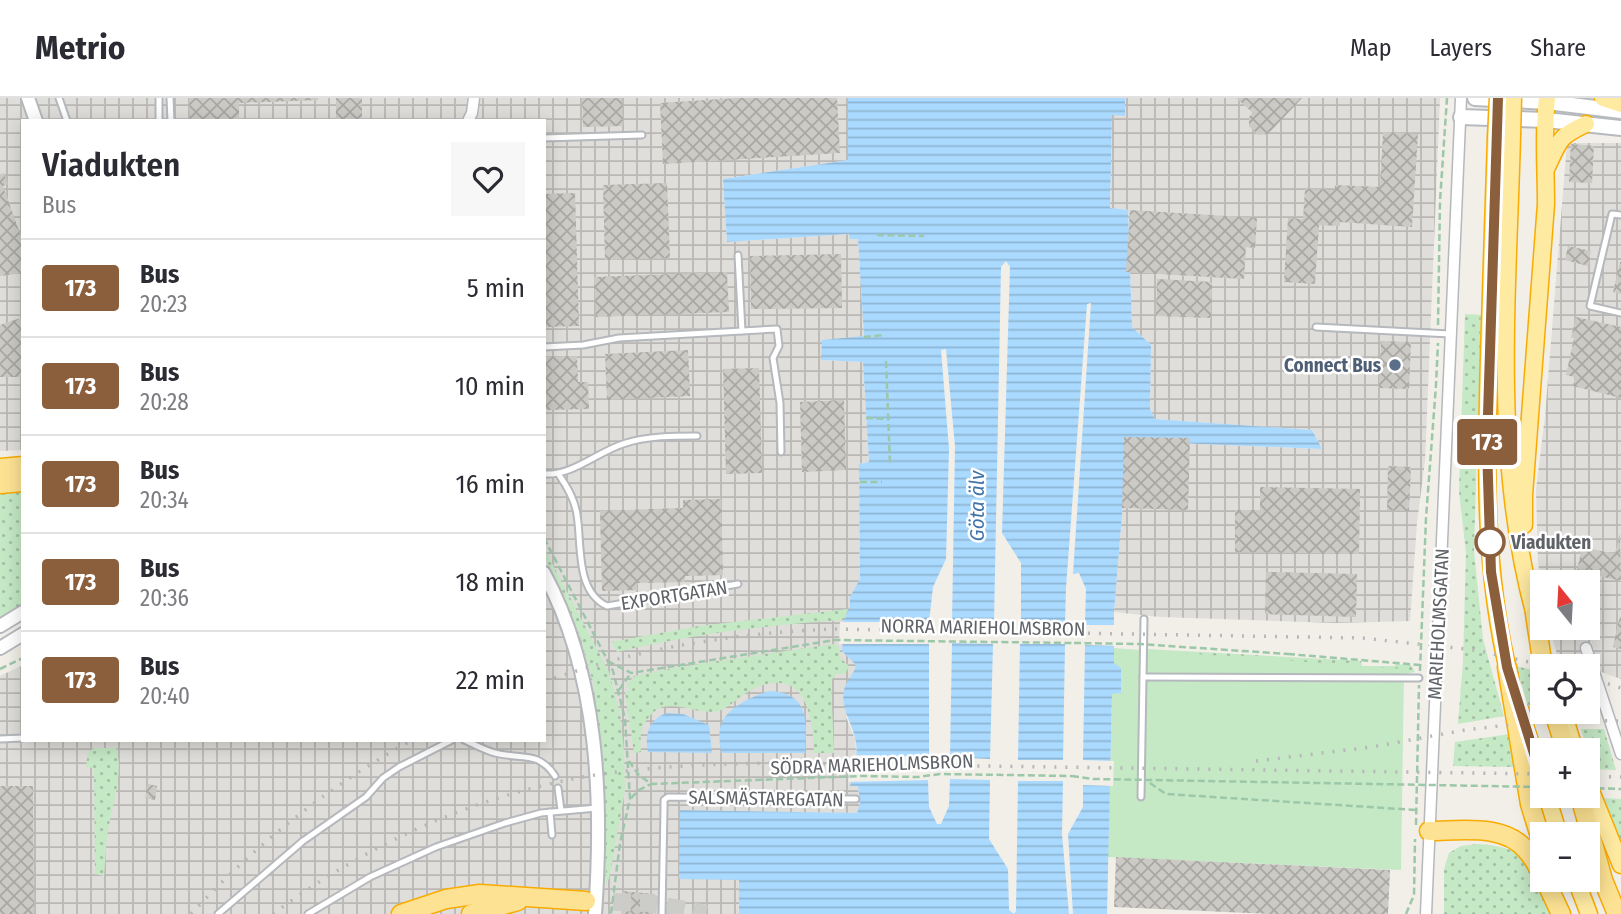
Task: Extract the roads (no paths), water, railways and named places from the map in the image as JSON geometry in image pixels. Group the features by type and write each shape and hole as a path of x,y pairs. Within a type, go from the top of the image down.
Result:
{"highway":[{"path":"1498,98 1504,136 1508,435 1513,501 1530,592"},
{"path":"1513,98 1504,136 1487,447 1488,499 1491,572 1530,804 1536,822"},
{"path":"1603,98 1621,104"},
{"path":"1523,560 1524,495 1542,270 1547,100"},
{"path":"1546,169 1558,142 1572,130 1586,124"},
{"path":"0,468 21,466"},
{"path":"1507,667 1530,741"},
{"path":"1583,808 1603,880 1617,914"},
{"path":"1598,808 1621,865"},
{"path":"1429,831 1493,832 1511,837 1530,855"},
{"path":"1551,892 1563,914"},
{"path":"1557,892 1563,914"},
{"path":"1581,892 1589,914"},
{"path":"401,914 446,899 480,894 535,897 591,907"},
{"path":"471,914 535,897"}],"main road":[{"path":"1475,98 1547,100 1621,111"},
{"path":"1461,117 1546,120 1621,128"}],"street":[{"path":"28,98 35,119"},
{"path":"469,119 474,98"},
{"name":"MARIEHOLMSGATAN","path":"1426,914 1461,98"},
{"path":"546,577 565,619 583,683 591,732 598,808 591,907"},
{"path":"0,626 21,613"},
{"path":"0,648 21,635"},
{"path":"1586,648 1621,754"}],"lane":[{"path":"59,98 66,119"},
{"path":"159,98 159,119"},
{"path":"170,98 171,119"},
{"path":"546,138 642,135"},
{"path":"1621,215 1612,214 1590,306 1621,313"},
{"path":"738,255 742,331"},
{"path":"1316,327 1450,334"},
{"path":"546,347 583,345 619,338 777,329 779,346 774,358 780,403 781,452"},
{"path":"546,474 559,475 625,443 667,436 697,436"},
{"name":"EXPORTGATAN","path":"559,475 571,493 577,514 584,573 590,592 599,602 607,606 738,584"},
{"path":"1141,797 1143,619"},
{"path":"1143,677 1419,678"},
{"path":"0,739 21,738"},
{"path":"218,914 303,841 366,797 383,778 448,742"},
{"path":"469,742 494,752 538,759 548,765 555,776"},
{"path":"558,788 561,810"},
{"name":"SALSMÄSTAREGATAN","path":"662,914 663,808 664,800 668,797 856,799"},
{"path":"308,914 316,912 370,877 436,847 505,823 550,812 598,808"},
{"path":"550,812 552,835"}],"water":[{"name":"Göta älv","path":"848,98 1125,98 1125,116 1112,115 1110,208 1128,210 1132,327 1151,345 1150,409 1155,419 1312,430 1322,449 1128,441 1114,612 1114,663 1121,668 1121,693 1112,694 1107,914 739,914 739,880 679,879 680,810 857,813 860,803 858,786 850,786 856,748 843,697 856,665 842,651 844,620 850,606 850,597 860,579 859,464 869,462 863,362 821,360 822,340 864,336 858,239 850,239 849,234 727,242 723,179 848,160"},
{"path":"770,691 783,693 799,703 805,720 805,753 721,753 720,731 724,719 741,703"},
{"path":"667,713 683,714 709,725 712,753 648,752 649,728 656,719"}],"tunnel":[{"path":"586,901 648,903 706,914"}],"railway":[{"path":"546,681 615,660 687,644 760,634 833,629 1362,638 1475,650 1530,662"},
{"path":"1600,681 1621,688"},
{"path":"1256,761 1372,747 1465,730 1536,722 1621,721"},
{"path":"191,914 241,864 295,818 352,777 409,742"},
{"path":"273,914 345,866 423,826 505,796 589,776 636,770 776,763 1530,774"},
{"path":"1600,776 1621,777"}],"place":[{"name":"Connect Bus","path":"1395,365"},
{"name":"Viadukten","path":"1490,542"}]}
